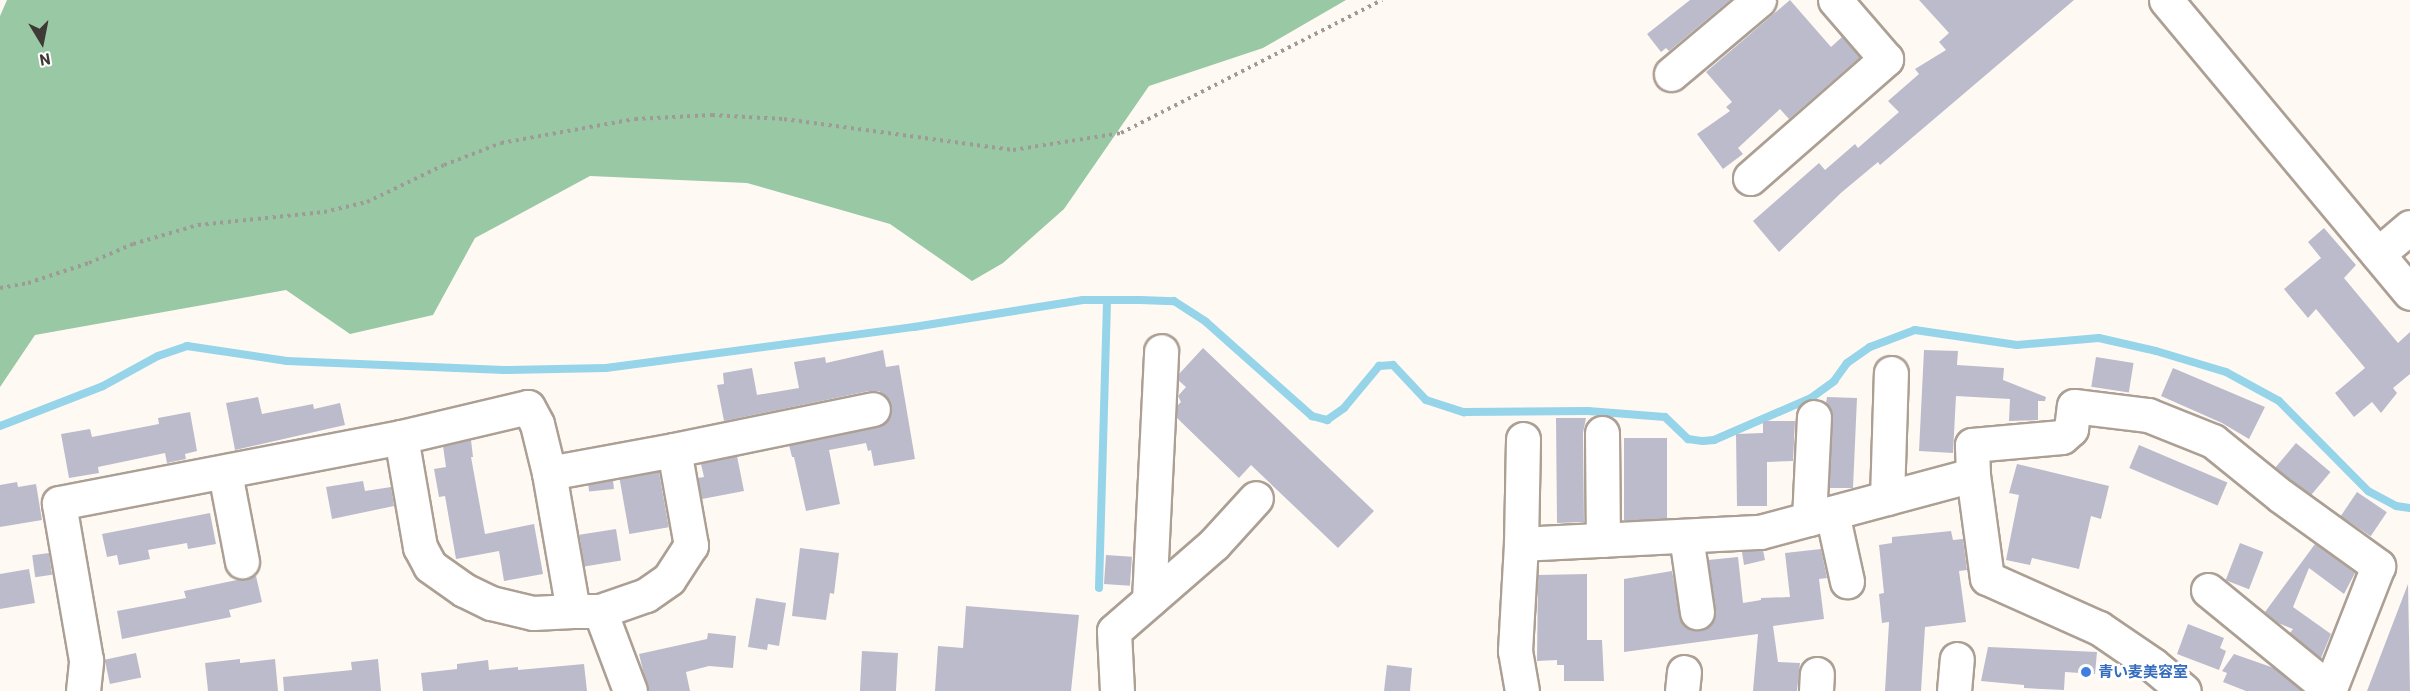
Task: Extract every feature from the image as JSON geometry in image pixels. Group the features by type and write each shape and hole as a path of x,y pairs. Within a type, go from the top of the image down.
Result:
{"street":[{"path":"1671,74 1759,0"},
{"path":"2166,0 2410,293"},
{"path":"1750,178 1886,59 1849,5"},
{"path":"2378,254 2410,227"},
{"path":"1149,600 1161,351"},
{"path":"1887,498 1891,373"},
{"path":"2184,691 2153,665 2099,628 1987,578 1971,445 2062,437 2071,429 2074,406 2148,416 2213,441 2281,496 2378,566 2330,691 2208,590"},
{"path":"83,691 86,660 59,503 401,437 528,407 537,424 587,611 630,691"},
{"path":"549,473 873,409"},
{"path":"1814,417 1820,516 1847,581"},
{"path":"1602,433 1603,540"},
{"path":"401,437 420,547 430,566 464,590 491,603 533,612 587,611 646,596 669,579 691,545 674,450"},
{"path":"1522,691 1515,651 1521,544 1523,439"},
{"path":"225,472 242,561"},
{"path":"1521,544 1760,532 1973,475"},
{"path":"1117,691 1114,631 1214,544 1256,498"},
{"path":"1686,536 1697,612"},
{"path":"1954,691 1957,658"}],"path":[{"path":"0,288 28,283 89,263 132,244 198,225 324,212 367,202 444,165 501,143 635,119 712,115 784,119 1013,150 1121,133 1382,0"}],"green space":[{"path":"7,0 1346,0 1263,48 1149,86 1064,209 1003,263 972,281 890,224 747,183 590,176 475,238 433,315 350,334 286,290 35,335 0,387 0,16"}],"building":[{"path":"1690,0 1730,0 1669,51 1666,48 1661,52 1647,34"},
{"path":"1790,0 1831,47 1842,37 1860,57 1789,119 1780,109 1738,148 1743,154 1723,169 1697,134 1730,111 1726,107 1732,102 1706,72"},
{"path":"1919,0 2074,0 1880,165 1878,162 1842,192 1779,252 1753,221 1819,163 1825,170 1855,144 1858,148 1899,112 1888,101 1919,74 1915,69 1946,50 1939,42 1949,33"},
{"path":"2324,228 2356,265 2344,278 2398,343 2410,332 2410,374 2393,388 2397,393 2381,413 2372,402 2354,417 2335,393 2365,368 2316,309 2308,318 2284,289 2321,258 2308,242"},
{"path":"1203,348 1374,511 1338,548 1251,465 1239,478 1177,418 1177,406 1181,402 1178,396 1186,387 1178,380 1179,374"},
{"path":"883,350 886,367 899,365 915,459 874,466 871,450 868,451 866,443 829,450 840,504 806,511 794,457 792,457 789,445 877,427 886,423 891,414 891,406 887,397 879,391 869,391 724,421 717,385 724,384 723,373 752,368 757,395 799,388 794,362 825,357 826,363"},
{"path":"1924,350 1958,351 1957,365 2004,368 2003,380 2046,397 2045,401 2038,401 2038,420 2009,421 2010,399 1956,396 1953,453 1919,451"},
{"path":"2096,357 2134,363 2129,393 2091,387"},
{"path":"2173,368 2265,407 2249,439 2222,423 2161,396"},
{"path":"258,397 262,414 313,404 314,409 340,403 345,425 235,450 226,403"},
{"path":"1827,397 1857,398 1853,488 1829,488 1833,418 1826,403"},
{"path":"190,412 197,451 185,454 186,459 167,463 165,453 98,467 99,473 69,478 61,434 90,429 92,437 159,424 158,418"},
{"path":"1556,418 1586,418 1583,433 1584,522 1557,523"},
{"path":"1763,421 1795,421 1793,461 1767,462 1767,506 1737,506 1736,434 1763,433"},
{"path":"1624,438 1667,438 1667,520 1624,520"},
{"path":"471,440 473,457 471,457 485,534 534,524 543,574 504,581 499,551 456,559 445,496 439,497 434,469 446,467 443,446"},
{"path":"2296,443 2330,472 2310,496 2275,468"},
{"path":"2139,445 2227,483 2218,506 2129,468"},
{"path":"737,456 744,491 702,499 698,478 704,477 701,464"},
{"path":"2017,464 2109,486 2101,519 2091,516 2079,569 2032,558 2030,565 2006,560 2019,495 2009,493"},
{"path":"659,472 669,527 629,534 620,479"},
{"path":"613,480 614,489 589,492 588,483"},
{"path":"363,481 365,491 391,487 394,506 332,519 326,487"},
{"path":"17,482 18,487 36,484 42,520 0,527 0,485"},
{"path":"2357,492 2387,512 2371,536 2341,516"},
{"path":"210,513 216,544 188,549 187,543 148,550 150,559 119,565 117,555 107,557 102,534"},
{"path":"616,529 621,561 584,566 579,535"},
{"path":"1951,531 1953,540 1963,539 1967,570 1959,571 1966,622 1925,627 1921,691 1885,691 1889,622 1882,623 1879,594 1884,593 1879,545 1892,543 1892,537"},
{"path":"2240,543 2263,552 2249,589 2226,580"},
{"path":"2315,544 2355,573 2344,594 2309,568 2293,607 2331,634 2321,658 2290,633 2293,629 2278,623 2265,612"},
{"path":"800,548 839,553 834,594 830,593 826,620 792,616"},
{"path":"1821,549 1827,578 1819,579 1824,619 1773,626 1778,662 1800,663 1797,691 1753,691 1758,634 1624,652 1624,579 1672,571 1682,623 1690,629 1699,631 1709,626 1715,618 1708,560 1738,557 1743,603 1761,600 1761,598 1790,597 1785,553"},
{"path":"1763,550 1765,560 1744,565 1742,552"},
{"path":"49,553 52,575 35,577 32,555"},
{"path":"1106,555 1132,557 1130,586 1104,584"},
{"path":"29,569 35,603 0,609 0,574"},
{"path":"1587,574 1587,640 1602,640 1604,681 1564,681 1564,665 1557,665 1557,660 1537,661 1538,575"},
{"path":"256,576 262,602 229,610 231,617 122,639 117,611 186,598 184,591"},
{"path":"2408,584 2410,691 2367,691"},
{"path":"756,598 786,603 779,646 768,644 767,650 748,647"},
{"path":"966,606 1079,615 1071,691 935,691 938,646 963,648"},
{"path":"2188,624 2224,638 2220,648 2226,651 2219,670 2177,654"},
{"path":"708,633 736,636 733,668 709,666 686,672 690,691 648,691 639,654 707,639"},
{"path":"1988,647 2097,652 2095,674 2065,672 2064,690 2024,688 2024,685 1981,681"},
{"path":"862,651 898,653 896,691 860,691"},
{"path":"136,653 141,677 110,684 105,660"},
{"path":"2234,654 2274,668 2302,691 2246,691 2223,682 2227,673 2222,671"},
{"path":"240,659 240,663 275,659 278,691 208,691 205,663"},
{"path":"378,659 381,691 284,691 283,677 352,670 351,662"},
{"path":"488,660 489,670 518,667 518,670 584,664 587,691 423,691 421,673 457,669 457,664"},
{"path":"1387,665 1412,668 1410,691 1384,691"}],"waterway":[{"path":"0,426 103,386 158,356 187,346 287,361 504,370 606,368 914,327 1083,300 1174,301 1206,322 1312,416 1327,420 1344,408 1379,366 1393,365 1426,400 1464,412 1588,411 1665,417 1688,439 1703,441 1714,440 1811,398 1834,381 1847,363 1870,347 1915,330 2017,345 2099,338 2156,351 2226,372 2279,401 2368,491 2396,506 2410,508"},
{"path":"1099,588 1107,300"}],"place":[{"name":"青い麦美容室","path":"2086,672"}]}
